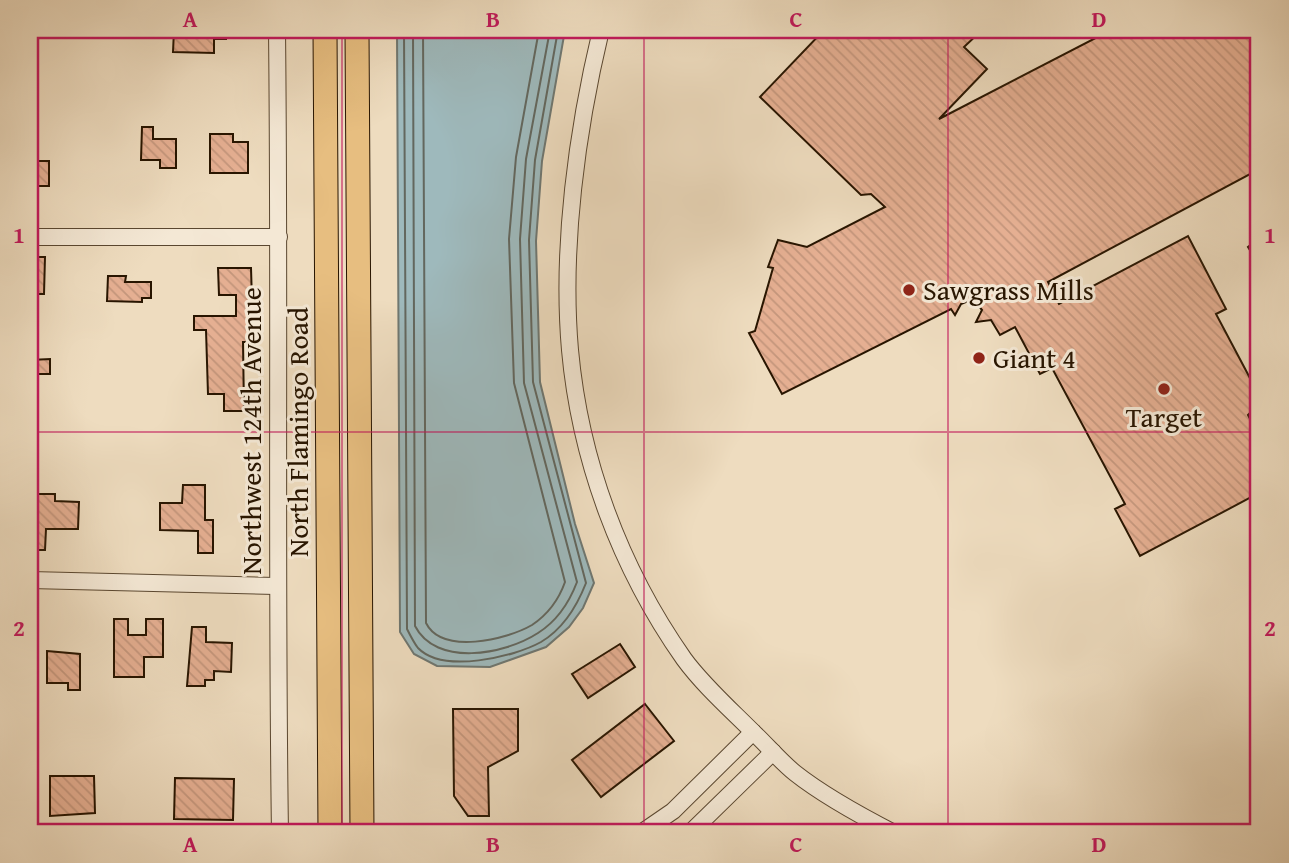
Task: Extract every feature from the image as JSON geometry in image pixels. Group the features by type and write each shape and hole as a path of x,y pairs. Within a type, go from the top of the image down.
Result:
{"highway":[{"name":"North Flamingo Road","path":"324,30 330,833"},
{"path":"357,30 362,833"}],"street":[{"name":"Northwest 124th Avenue","path":"277,30 279,237 276,586 280,833"},
{"path":"601,30 582,108 569,275 570,350 579,411 607,515 632,569 685,659 794,772 894,833"},
{"path":"30,237 279,237"},
{"path":"30,580 276,586"},
{"path":"641,833 673,811 753,732"},
{"path":"690,833 773,752"}],"water":[{"path":"397,30 565,30 542,161 536,241 540,382 575,524 594,583 583,608 569,627 546,647 490,667 437,666 414,654 400,632"}],"building":[{"path":"84,30 118,30 118,38 84,38"},
{"path":"174,30 226,30 226,39 214,39 214,53 173,52"},
{"name":"Sawgrass Mills","path":"824,30 982,30 964,47 987,69 939,119 1111,30 1259,30 1259,186 1250,174 1048,282 1059,304 1188,236 1226,309 1216,314 1251,380 1259,375 1259,404 1248,415 1259,436 1259,493 1140,556 1115,509 1125,504 1052,368 1040,374 1015,327 1000,335 991,320 976,322 982,310 973,299 961,304 955,315 951,309 782,394 749,333 755,331 773,268 768,267 778,240 807,247 885,207 871,194 861,195 760,97"},
{"path":"142,127 153,127 153,139 176,139 176,168 160,168 160,160 141,160"},
{"path":"210,134 233,134 233,142 248,142 248,173 210,173"},
{"path":"30,161 49,161 49,186 30,186"},
{"path":"1259,238 1259,265 1248,247"},
{"path":"30,257 45,257 44,294 30,294"},
{"path":"218,268 251,268 252,301 248,301 251,342 243,342 244,411 224,411 224,394 208,394 206,330 194,330 194,316 236,316 236,295 219,295"},
{"path":"108,276 126,276 125,282 151,282 151,298 142,298 142,302 107,301"},
{"path":"50,359 50,374 38,374 38,393 30,393 30,360"},
{"path":"183,485 205,485 205,520 213,520 213,553 198,553 198,531 160,530 160,503 182,503"},
{"path":"36,494 55,494 55,501 79,502 78,529 46,529 45,550 30,550 30,529 35,529"},
{"path":"114,619 128,619 128,635 146,635 146,619 163,619 163,657 144,657 144,677 114,677"},
{"path":"192,627 206,627 206,642 232,643 231,672 214,671 214,680 205,680 205,686 187,686"},
{"path":"620,644 635,667 588,698 572,674"},
{"path":"47,651 80,654 80,690 68,690 68,683 47,683"},
{"path":"645,704 674,741 601,797 572,760"},
{"path":"453,709 518,709 518,751 488,767 489,816 468,816 454,796"},
{"path":"50,776 94,776 95,813 50,816"},
{"path":"175,778 234,779 233,820 174,819"}],"place":[{"name":"Sawgrass Mills","path":"909,290"},
{"name":"Giant 4","path":"979,358"},
{"name":"Target","path":"1164,389"}]}
